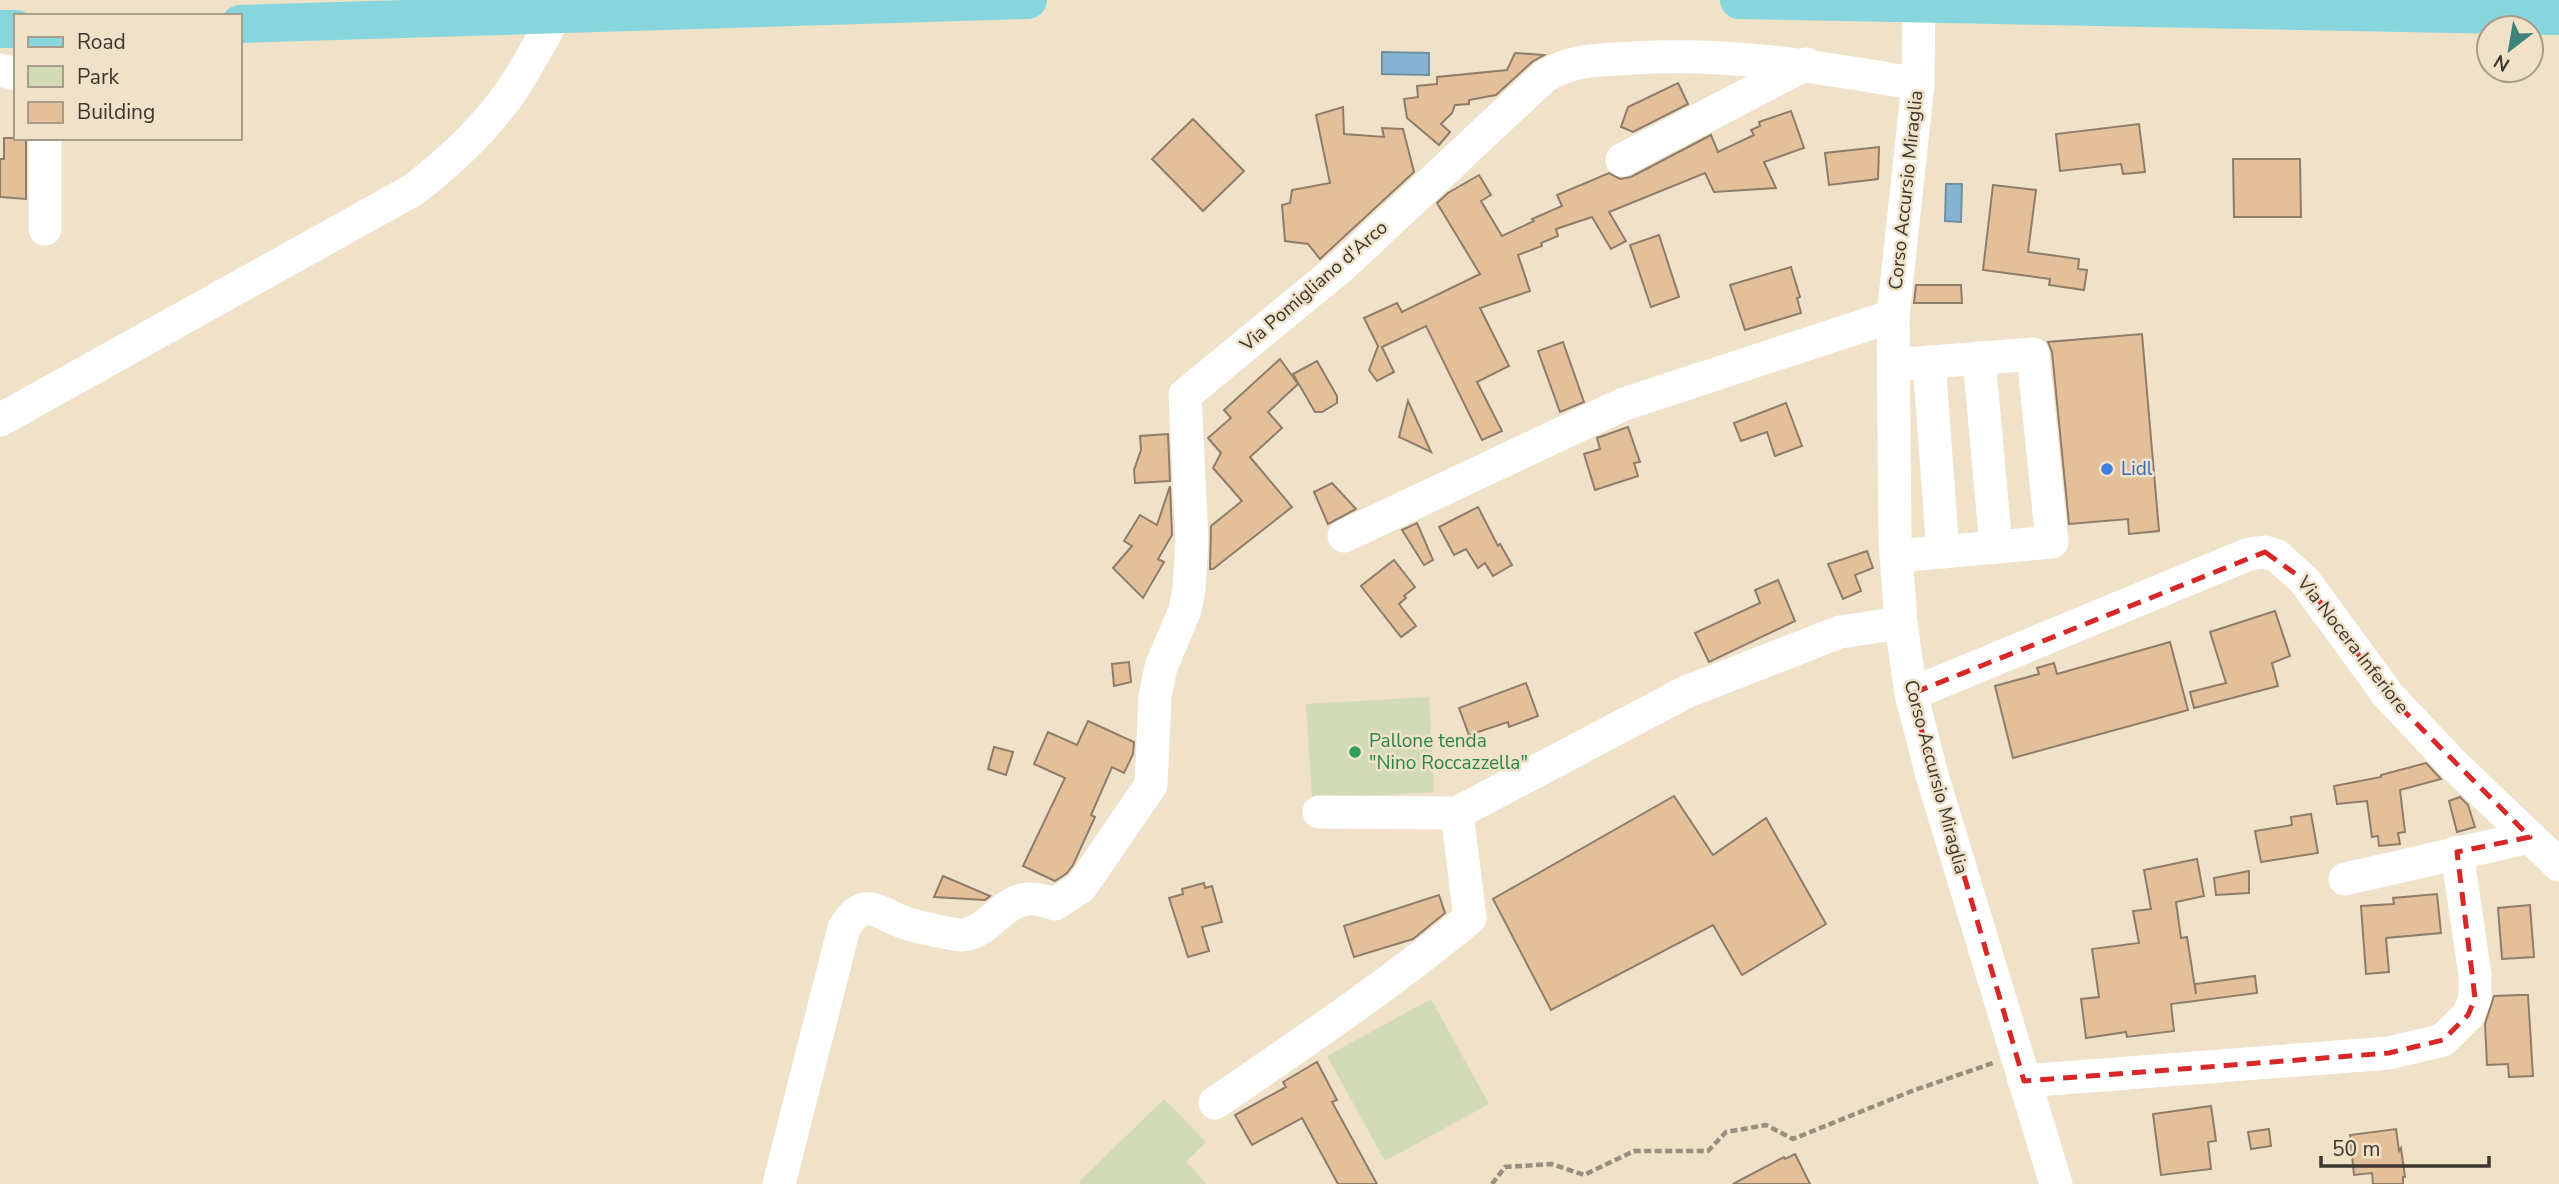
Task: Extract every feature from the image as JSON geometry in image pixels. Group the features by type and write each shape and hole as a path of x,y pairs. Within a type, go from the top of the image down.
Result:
{"main road":[{"path":"242,24 1028,0"},
{"path":"1739,0 2559,16"}],"street":[{"path":"0,420 413,190 457,154 495,113 527,66 564,0"},
{"name":"Corso Accursio Miraglia","path":"1919,0 1918,74 1893,316 1896,556 1901,623 1911,694 1932,775 2056,1184"},
{"name":"Via Pomigliano d'Arco","path":"779,1184 842,938 853,914 869,908 880,910 904,923 962,935 987,925 1011,903 1030,898 1055,904 1081,887 1151,785 1155,696 1159,677 1185,610 1189,589 1192,541 1185,395 1343,265 1545,76 1562,66 1577,62 1665,56 1748,59 1918,74"},
{"path":"1622,160 1807,64"},
{"path":"45,140 45,229"},
{"name":"Corso Accursio Miraglia","path":"1344,536 1624,404 1893,316"},
{"path":"1894,365 2034,354 2052,542 1896,556"},
{"path":"1979,358 1996,547"},
{"path":"1929,362 1943,552"},
{"name":"Via Nocera Inferiore","path":"1911,694 2249,554 2265,552 2277,556 2304,580 2388,695 2452,763 2559,865"},
{"path":"1319,811 1457,813 1686,692 1840,632 1901,623"},
{"path":"1215,1103 1327,1027 1470,918 1457,813"},
{"path":"2345,879 2530,837"},
{"path":"2021,1068 2389,1053 2443,1040 2469,1015 2475,998 2475,975 2457,852"}],"path":[{"path":"1492,1184 1506,1167 1552,1164 1584,1175 1634,1151 1708,1151 1726,1132 1766,1125 1793,1139 1912,1091 2021,1068"}],"highlighted area":[{"path":"2265,552 2304,580 2388,695 2530,837 2457,852 2475,998 2468,1015 2443,1040 2389,1053 2024,1081 1911,694"}],"green space":[{"path":"1429,697 1434,792 1312,799 1306,704"},
{"path":"1431,999 1489,1104 1385,1161 1327,1056"},
{"path":"1164,1099 1206,1142 1186,1162 1207,1184 1079,1182"}],"water":[{"path":"1382,52 1429,53 1429,75 1382,74"},
{"path":"1946,184 1962,184 1961,222 1945,221"}],"building":[{"path":"1515,53 1544,55 1532,62 1496,95 1469,100 1469,104 1455,105 1452,113 1441,124 1450,132 1439,145 1407,118 1404,99 1418,97 1417,86 1437,84 1437,77 1507,70"},
{"path":"1678,83 1688,104 1633,132 1621,127 1628,107"},
{"path":"1343,107 1344,134 1384,137 1382,128 1403,129 1414,172 1320,259 1308,244 1285,241 1282,205 1290,203 1292,190 1330,183 1316,115"},
{"path":"1791,111 1804,148 1764,162 1776,188 1714,192 1705,173 1609,212 1626,241 1611,249 1592,217 1556,229 1558,236 1541,243 1542,246 1518,255 1530,291 1480,308 1509,366 1477,382 1502,431 1482,440 1426,326 1382,347 1394,372 1377,381 1369,370 1378,346 1364,318 1397,303 1402,312 1480,274 1437,203 1448,193 1479,175 1491,195 1481,201 1502,236 1562,206 1557,195 1609,173 1620,179 1631,177 1711,135 1718,152 1754,135 1751,130 1760,126 1759,122"},
{"path":"1193,119 1244,171 1203,211 1152,159"},
{"path":"2139,124 2145,172 2123,174 2121,164 2060,171 2056,134"},
{"path":"4,138 26,140 26,199 0,197 0,159 4,159"},
{"path":"1879,147 1878,179 1829,185 1825,153"},
{"path":"2233,159 2300,159 2301,217 2234,217"},
{"path":"1993,185 2036,190 2028,252 2079,259 2078,269 2087,270 2084,290 2049,285 2050,279 1983,270"},
{"path":"1659,235 1679,297 1651,307 1630,245"},
{"path":"1791,267 1800,297 1797,298 1801,313 1745,330 1730,285"},
{"path":"1916,285 1961,285 1962,303 1914,303"},
{"name":"Lidl","path":"2142,334 2159,531 2129,534 2128,519 2069,524 2052,352 2048,342"},
{"path":"1563,342 1584,402 1560,412 1538,351"},
{"path":"1280,359 1298,384 1268,412 1282,428 1250,457 1292,507 1210,569 1211,526 1242,501 1213,468 1221,453 1208,438 1231,418 1224,410"},
{"path":"1317,361 1337,396 1337,403 1322,412 1315,412 1293,374"},
{"path":"1408,401 1431,452 1399,437"},
{"path":"1786,403 1802,446 1775,456 1767,432 1741,441 1734,423"},
{"path":"1628,427 1640,462 1634,463 1638,476 1595,490 1584,454 1600,449 1597,438"},
{"path":"1168,434 1170,481 1135,483 1134,470 1141,450 1140,436"},
{"path":"1332,483 1356,509 1328,524 1314,492"},
{"path":"1170,486 1172,535 1158,559 1164,562 1143,598 1113,568 1132,546 1124,541 1140,515 1157,525"},
{"path":"1478,507 1498,546 1500,544 1512,565 1493,576 1485,563 1478,568 1466,549 1454,555 1439,527"},
{"path":"1417,523 1433,560 1424,565 1402,530"},
{"path":"1867,551 1873,568 1855,575 1861,591 1843,599 1828,564"},
{"path":"1394,560 1415,587 1399,604 1416,626 1401,637 1361,586"},
{"path":"1778,580 1795,621 1709,662 1695,633 1760,603 1755,590"},
{"path":"2275,611 2290,656 2272,663 2278,686 2194,708 2190,692 2226,683 2210,632"},
{"path":"2170,642 2188,710 2013,758 1995,686 2039,674 2037,668 2054,663 2057,674"},
{"path":"1129,662 1131,682 1114,686 1112,664"},
{"path":"1526,683 1538,716 1509,727 1508,722 1469,735 1459,708"},
{"path":"1088,721 1134,742 1133,754 1124,773 1112,767 1091,815 1095,817 1073,865 1055,881 1023,866 1065,778 1034,764 1048,732 1077,745"},
{"path":"994,747 1013,752 1006,775 988,769"},
{"path":"2426,763 2441,779 2400,790 2405,832 2398,833 2400,844 2379,846 2378,836 2372,837 2367,801 2337,804 2334,786 2381,777"},
{"path":"1674,796 1713,855 1766,818 1826,924 1742,975 1713,925 1551,1010 1493,899"},
{"path":"2460,797 2468,805 2475,827 2457,832 2449,801"},
{"path":"2311,814 2318,853 2261,862 2255,831 2292,825 2291,817"},
{"path":"2197,859 2204,896 2176,902 2181,938 2187,937 2196,994 2195,984 2255,976 2257,993 2171,1004 2174,1031 2127,1037 2126,1032 2086,1038 2081,999 2099,997 2092,949 2139,943 2133,911 2151,909 2144,870"},
{"path":"2249,871 2249,893 2216,895 2214,878"},
{"path":"943,876 990,896 985,900 934,897"},
{"path":"1204,883 1205,888 1212,886 1222,922 1202,927 1209,951 1188,957 1169,898 1183,894 1182,889"},
{"path":"2437,894 2441,933 2386,938 2389,972 2366,974 2361,906 2394,904 2393,898"},
{"path":"1439,895 1445,913 1413,939 1354,957 1344,926"},
{"path":"2530,905 2534,957 2502,959 2498,908"},
{"path":"2528,995 2533,1076 2509,1077 2508,1064 2487,1065 2485,1024 2494,996"},
{"path":"1317,1062 1337,1100 1332,1102 1377,1184 1338,1184 1302,1118 1252,1145 1235,1115 1286,1087 1283,1082"},
{"path":"2211,1106 2216,1141 2208,1142 2211,1169 2161,1175 2153,1114"},
{"path":"2269,1129 2271,1146 2251,1149 2248,1132"},
{"path":"2396,1129 2405,1177 2403,1184 2373,1184 2372,1173 2354,1175 2350,1135"},
{"path":"1795,1154 1810,1184 1733,1184 1784,1157 1785,1159"}],"place":[{"name":"Lidl","path":"2107,469"},
{"name":"Pallone tenda \"Nino Roccazzella\"","path":"1355,752"}]}
